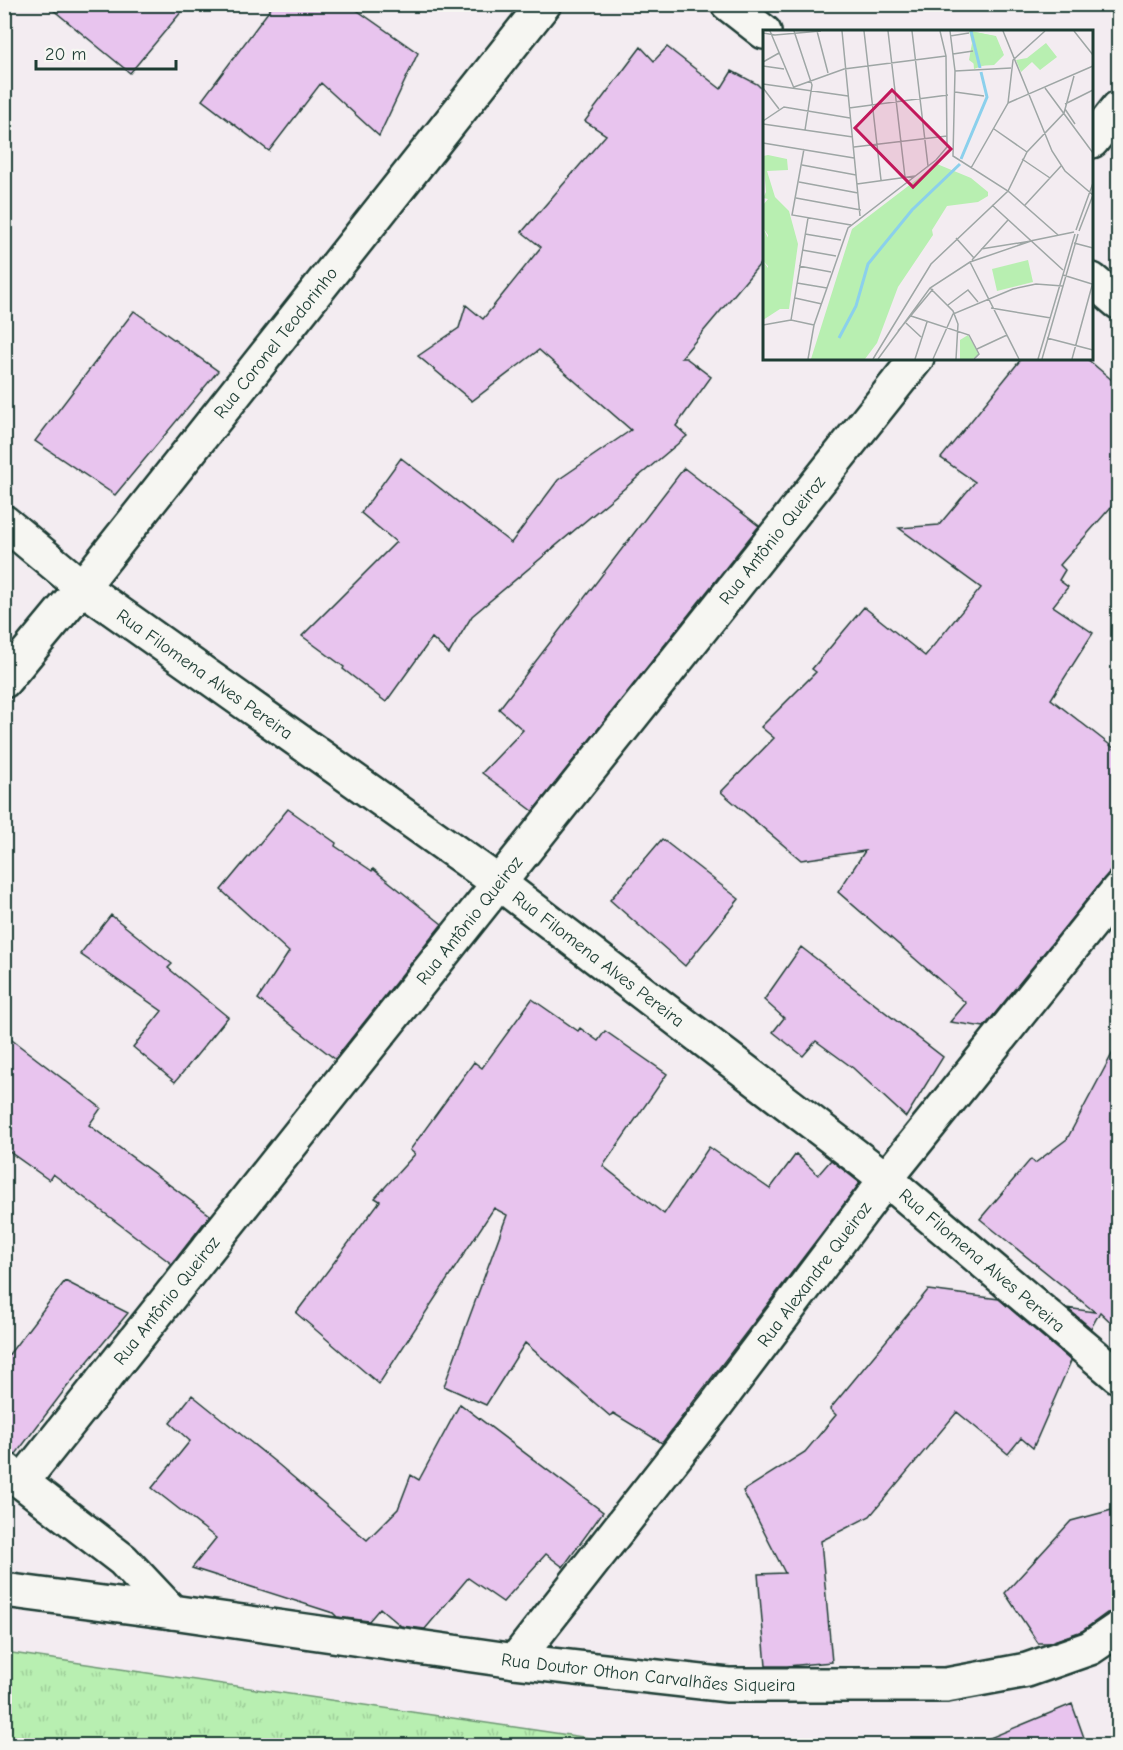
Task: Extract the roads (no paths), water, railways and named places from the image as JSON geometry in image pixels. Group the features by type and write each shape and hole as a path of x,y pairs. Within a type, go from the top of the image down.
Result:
{"street":[{"name":"Rua Coronel Teodorinho","path":"4,681 82,587 544,4"},
{"path":"728,4 763,30"},
{"path":"1093,140 1119,108"},
{"path":"1093,281 1119,302"},
{"name":"Rua Antônio Queiroz","path":"13,1475 499,883 915,360"},
{"name":"Rua Filomena Alves Pereira","path":"4,522 82,587 499,883 886,1179 1119,1376"},
{"name":"Rua Alexandre Queiroz","path":"515,1661 715,1406 886,1179 1119,890"},
{"path":"13,1475 123,1560 171,1612"},
{"name":"Rua Doutor Othon Carvalhães Siqueira","path":"4,1590 515,1661 728,1684 946,1685 1028,1670 1090,1648 1119,1629"}]}
